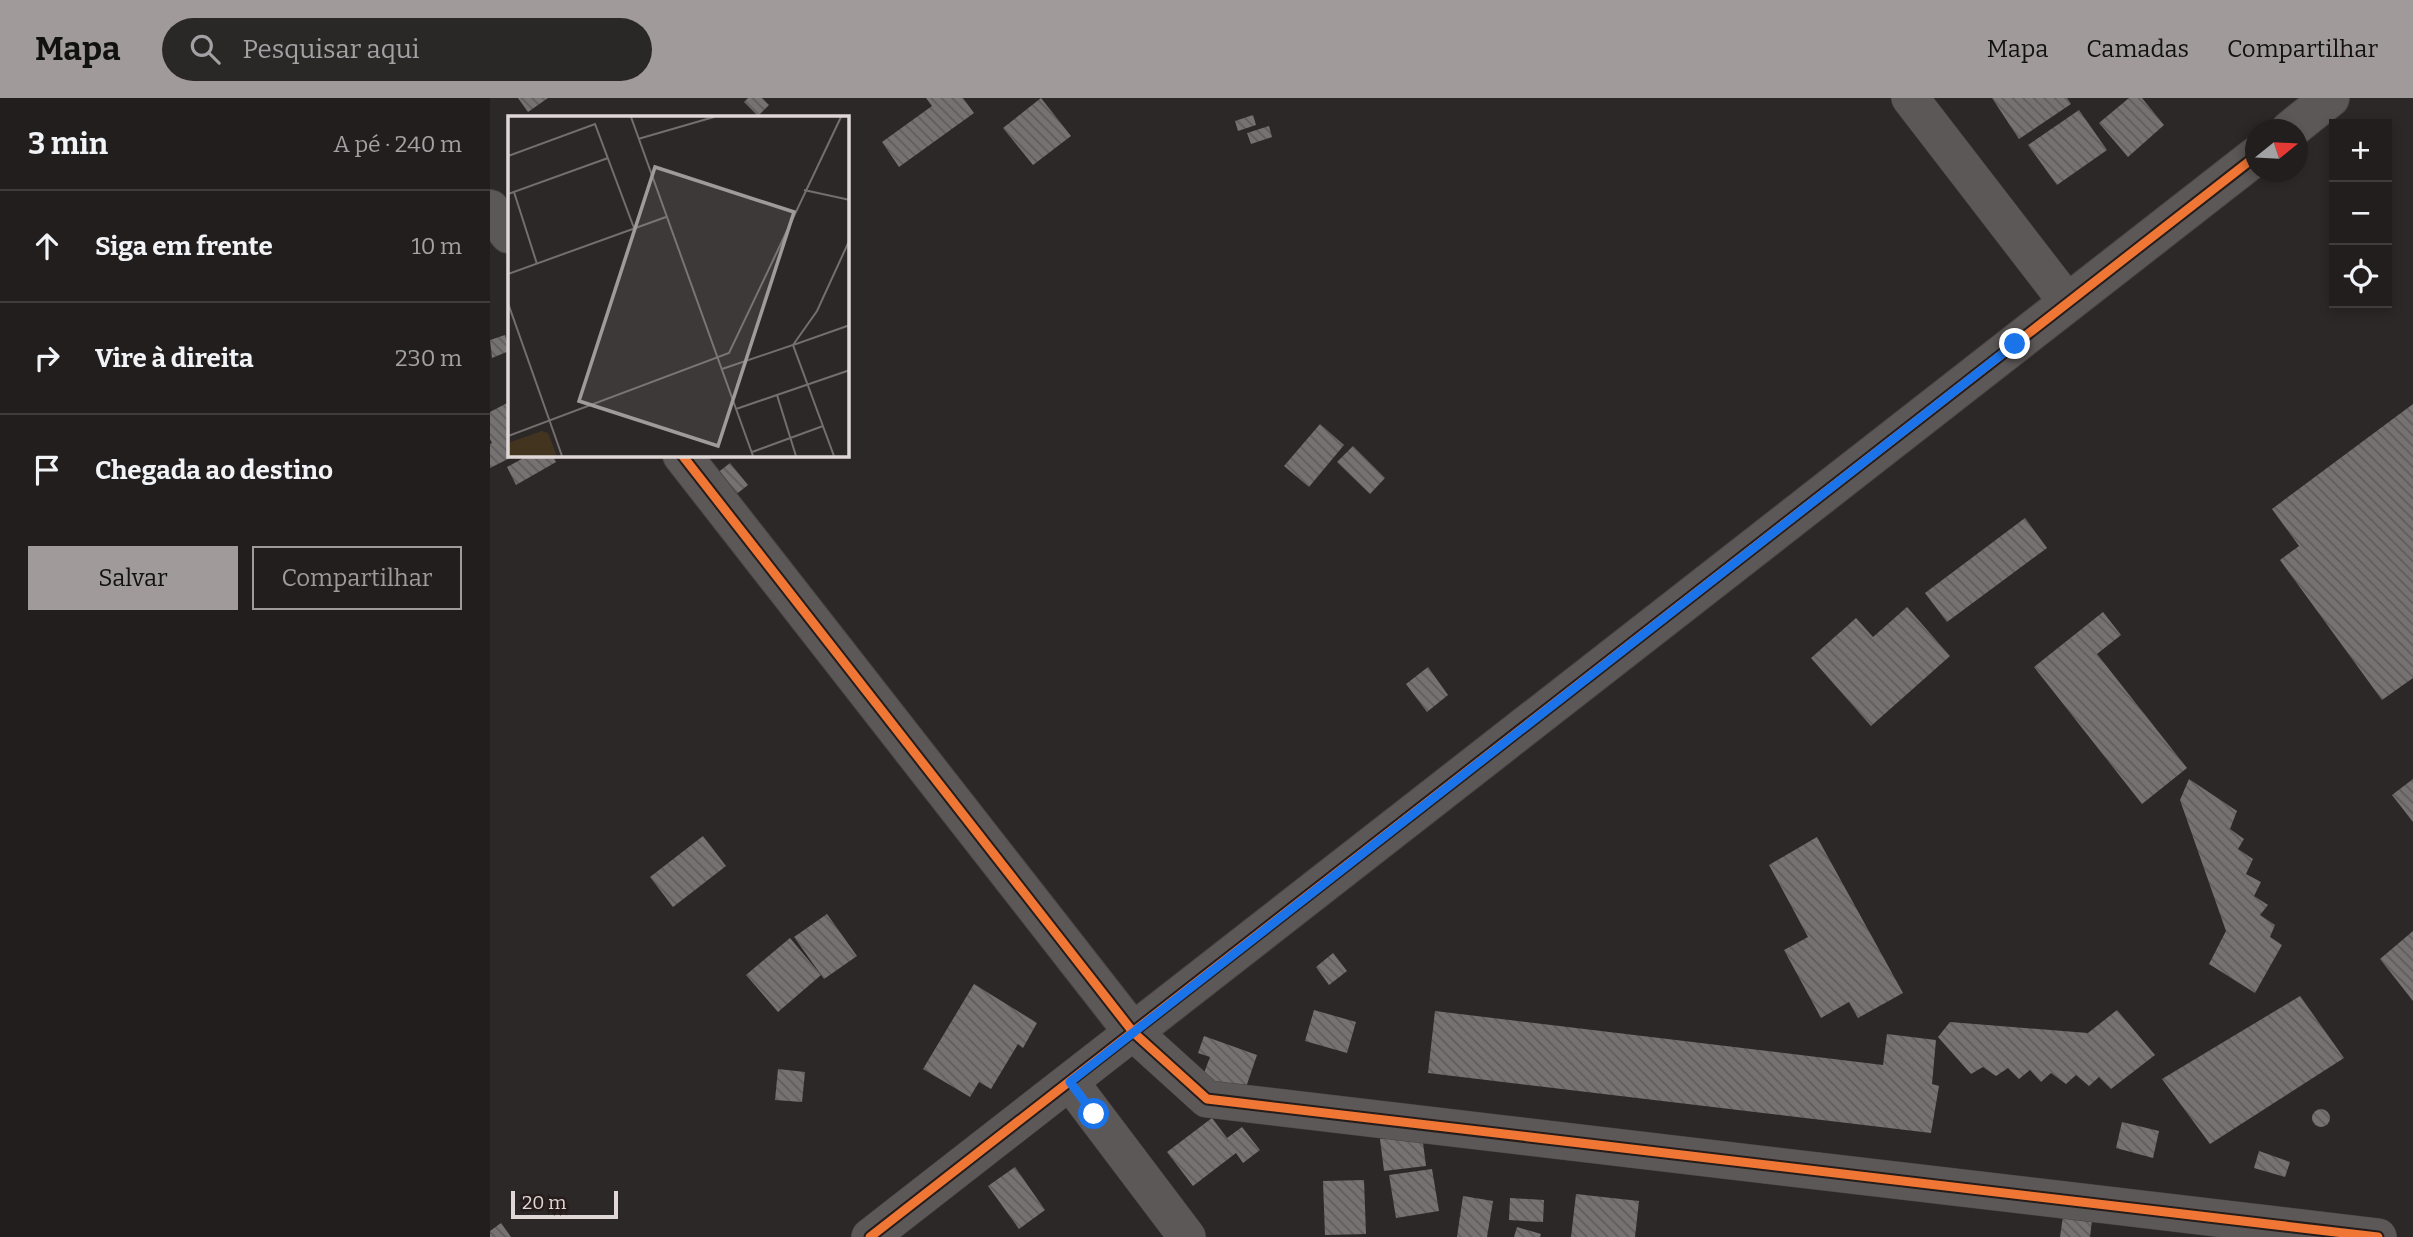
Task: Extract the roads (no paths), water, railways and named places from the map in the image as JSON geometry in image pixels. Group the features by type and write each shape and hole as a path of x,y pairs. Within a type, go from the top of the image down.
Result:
{"street":[{"path":"1910,98 2068,303"},
{"path":"2304,119 2330,98"},
{"path":"870,1237 2245,165"},
{"path":"490,209 508,233"},
{"path":"684,457 1133,1032 1207,1099 2378,1237"},
{"path":"1070,1082 1188,1237"}]}
